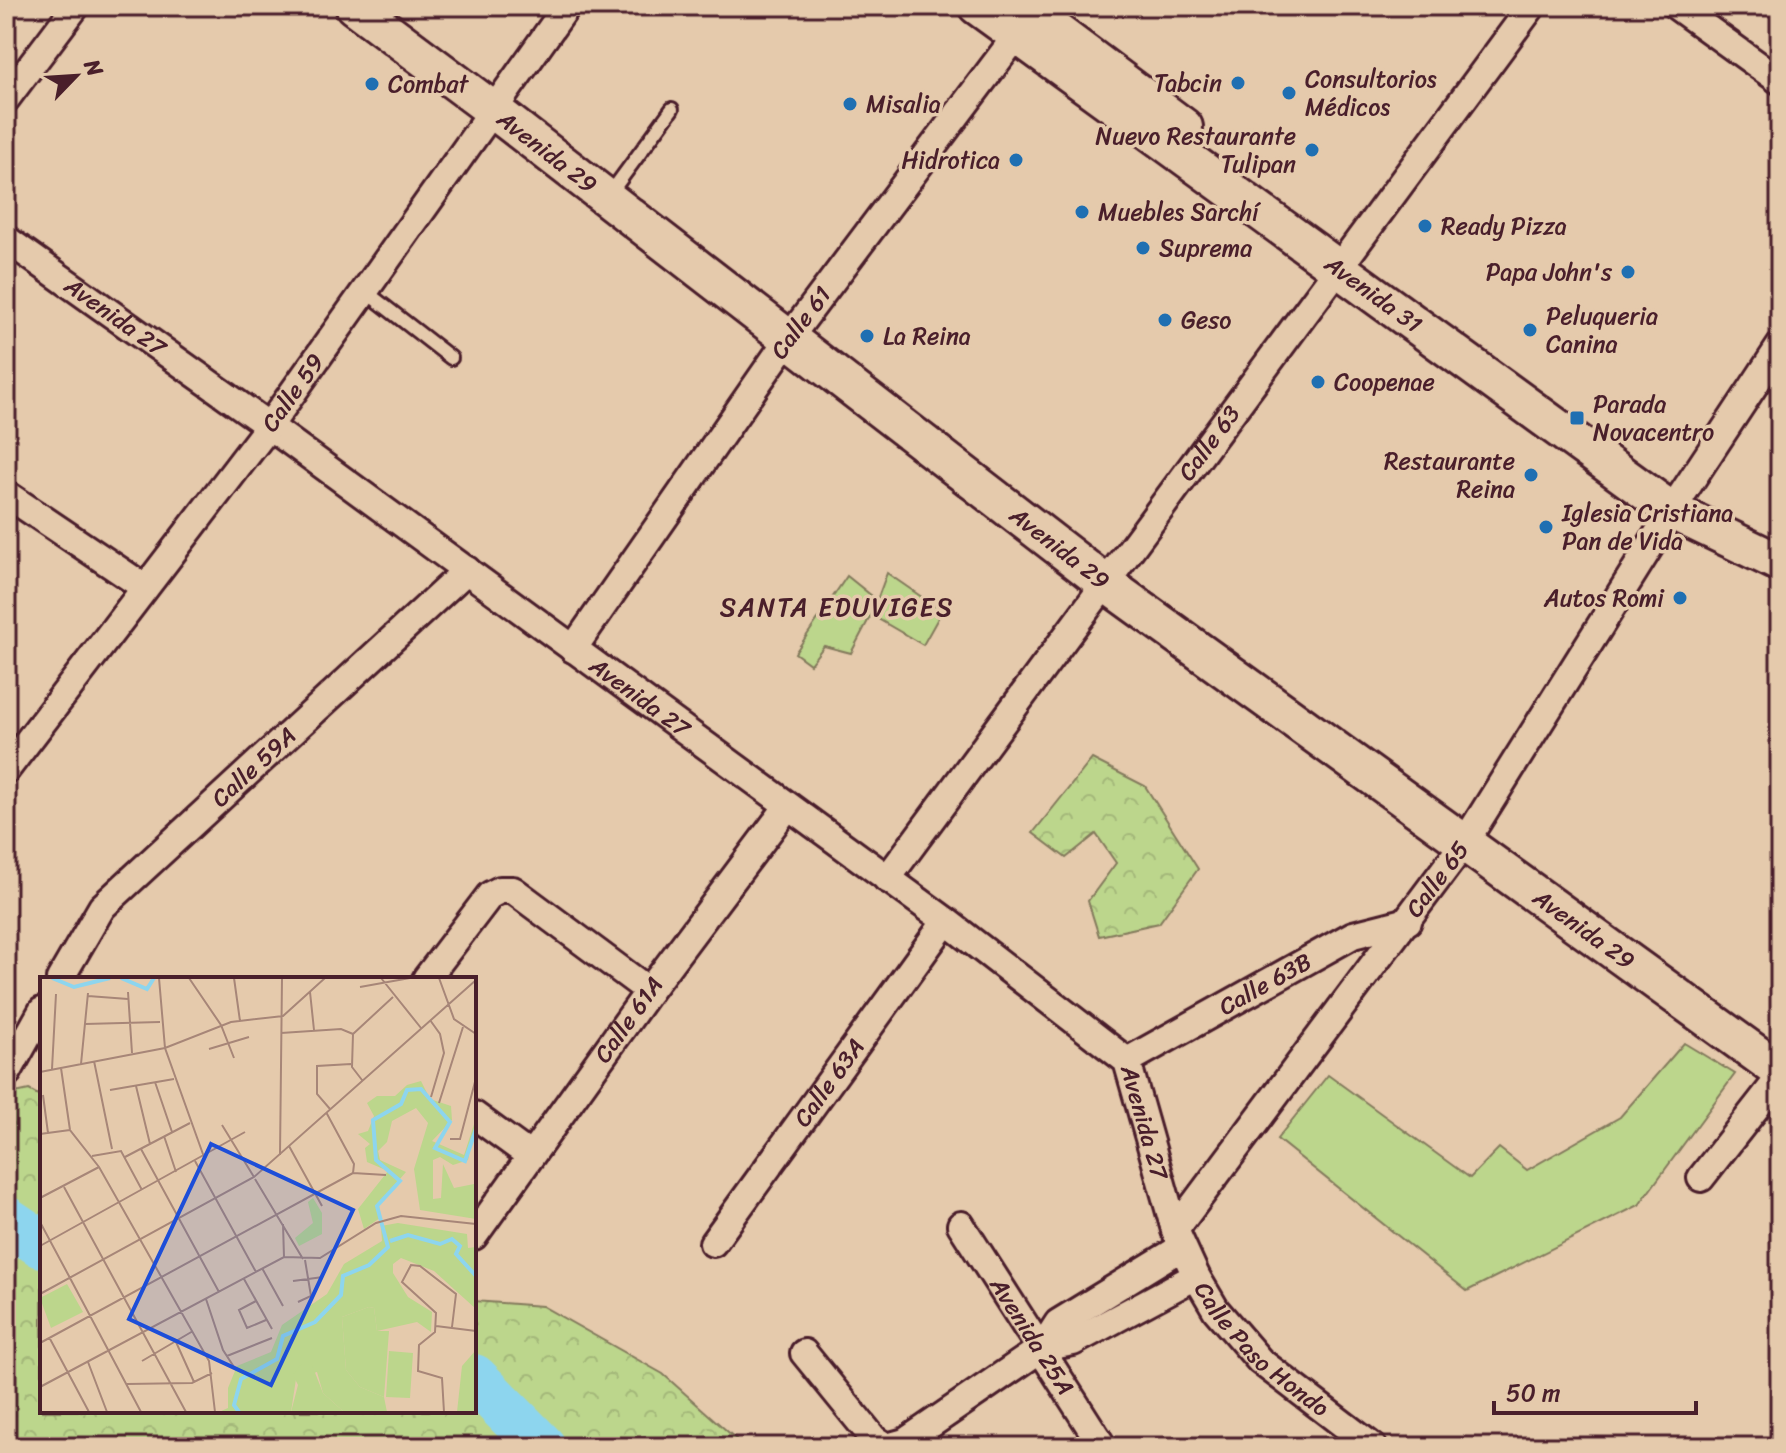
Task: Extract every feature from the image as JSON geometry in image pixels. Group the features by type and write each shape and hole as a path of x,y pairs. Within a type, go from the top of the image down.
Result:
{"main road":[{"name":"Avenida 29","path":"354,6 1105,583 1780,1074"},
{"name":"Avenida 31","path":"977,6 1028,15 1343,260 1677,504 1780,563"},
{"name":"Avenida 31","path":"1677,504 1780,547"}],"street":[{"path":"6,99 76,6"},
{"name":"Calle 59","path":"6,770 269,426 567,6"},
{"name":"Calle 63","path":"887,879 1532,6"},
{"path":"1676,6 1780,81"},
{"name":"Calle 61","path":"573,649 789,338 1028,15"},
{"name":"Avenida 27","path":"6,239 269,426 946,921 1127,1061 1178,1238"},
{"name":"Calle 65","path":"804,1353 874,1439 887,1447 905,1442 1042,1348 1058,1323 1178,1238 1465,842 1780,346"},
{"path":"6,494 144,587"},
{"name":"Calle 59A","path":"72,973 102,907 467,570"},
{"name":"Calle 61A","path":"476,1233 529,1155 788,806"},
{"path":"428,977 490,895 500,890 513,890 649,991"},
{"name":"Calle 63A","path":"713,1243 946,921"},
{"name":"Calle 63B","path":"1127,1061 1353,935 1408,921"},
{"path":"8,1072 40,1015"},
{"path":"1701,1178 1780,1074"},
{"path":"476,1116 529,1155"},
{"name":"Avenida 25A","path":"961,1225 1103,1447"},
{"name":"Calle Paso Hondo","path":"1178,1238 1216,1310 1260,1361 1373,1447"},
{"name":"Calle 65","path":"1042,1348 1073,1342 1196,1276"}],"lane":[{"path":"607,198 672,109"},
{"path":"365,291 451,358"}],"green space":[{"path":"887,573 942,611 923,645 871,615 851,653 824,646 810,664 795,653 847,576 877,600"},
{"path":"1092,759 1145,786 1198,869 1159,923 1099,936 1088,901 1116,863 1096,834 1066,858 1033,833"},
{"path":"1684,1043 1735,1074 1639,1205 1467,1291 1277,1139 1328,1075 1470,1178 1499,1148 1527,1170 1620,1117"},
{"path":"29,1090 40,1096 40,1413 476,1413 476,1301 542,1306 663,1374 745,1447 6,1447 6,1095"}],"waterway":[{"path":"6,1220 40,1243"},
{"path":"476,1380 542,1447"}],"place":[{"name":"Tabcin","path":"1238,83"},
{"name":"Combat","path":"372,84"},
{"name":"Consultorios Médicos","path":"1289,93"},
{"name":"Misalia","path":"850,104"},
{"name":"Nuevo Restaurante Tulipan","path":"1312,150"},
{"name":"Hidrotica","path":"1016,160"},
{"name":"Muebles Sarchí","path":"1082,212"},
{"name":"Ready Pizza","path":"1425,226"},
{"name":"Suprema","path":"1143,248"},
{"name":"Papa John's","path":"1628,272"},
{"name":"Geso","path":"1165,320"},
{"name":"Peluqueria Canina","path":"1530,330"},
{"name":"La Reina","path":"867,336"},
{"name":"Coopenae","path":"1318,382"},
{"name":"Parada Novacentro","path":"1577,418"},
{"name":"Restaurante Reina","path":"1531,475"},
{"name":"Iglesia Cristiana Pan de Vida","path":"1546,527"},
{"name":"Autos Romi","path":"1680,598"}],"district":[{"name":"SANTA EDUVIGES","path":"837,607"}]}
